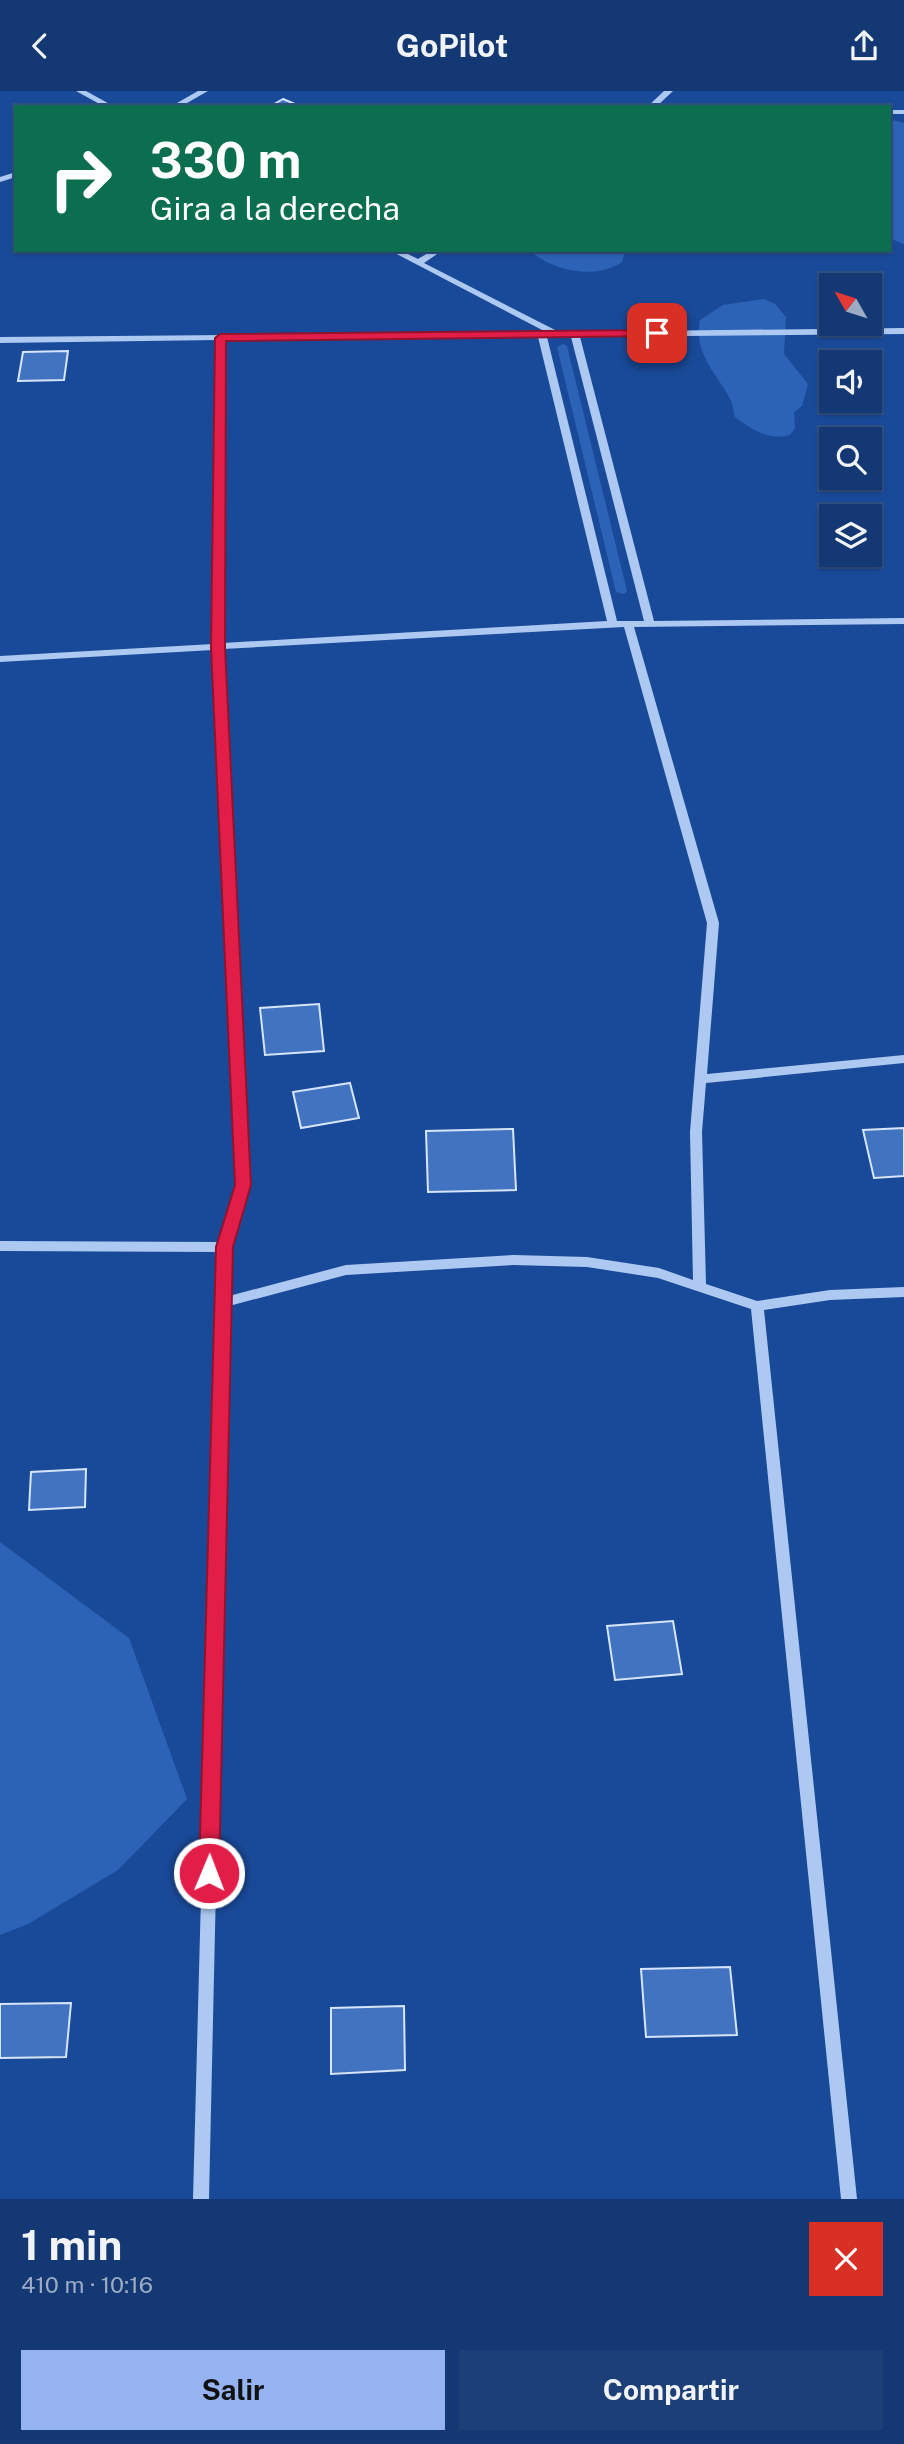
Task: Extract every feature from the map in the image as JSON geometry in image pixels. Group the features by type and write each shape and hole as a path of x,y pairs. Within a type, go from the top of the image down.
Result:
{"street":[{"path":"80,91 107,105"},
{"path":"178,105 204,91"},
{"path":"654,105 669,91"},
{"path":"397,252 556,334"},
{"path":"418,263 436,252"},
{"path":"0,340 904,331"},
{"path":"542,334 613,624"},
{"path":"575,334 650,622"},
{"path":"201,2199 224,1247 243,1185 218,647 220,338"},
{"path":"0,659 650,622 904,621"},
{"path":"628,623 713,923 696,1132 700,1287"},
{"path":"701,1079 904,1059"},
{"path":"0,1246 224,1247"},
{"path":"223,1303 346,1270 487,1261 587,1262 659,1273 757,1306 830,1295 904,1292"},
{"path":"757,1306 849,2199"}],"shaded area":[{"path":"891,120 904,123 904,244 891,239"},
{"path":"534,252 624,252 622,262 589,272 555,266 535,255"},
{"path":"764,299 775,304 786,317 784,354 808,384 802,406 794,412 795,428 790,435 760,433 734,416 728,395 707,362 699,336 700,320 723,305"},
{"path":"563,344 567,346 627,591 624,594 616,592 557,347"},
{"path":"0,1542 129,1638 187,1799 118,1870 28,1924 0,1935"}],"building":[{"path":"283,99 297,105 272,105"},
{"path":"68,351 64,380 18,381 23,352"},
{"path":"319,1004 324,1051 265,1055 260,1008"},
{"path":"350,1083 359,1118 301,1128 293,1092"},
{"path":"904,1128 904,1176 874,1178 863,1130"},
{"path":"513,1129 516,1190 428,1192 426,1131"},
{"path":"86,1469 85,1507 29,1510 31,1472"},
{"path":"673,1621 682,1674 615,1680 607,1626"},
{"path":"730,1967 737,2035 646,2037 641,1969"},
{"path":"71,2003 66,2057 0,2058 0,2004"},
{"path":"404,2006 405,2070 331,2074 331,2008"}],"route":[{"path":"209,1873 224,1247 243,1185 218,647 220,338 657,333"}]}
